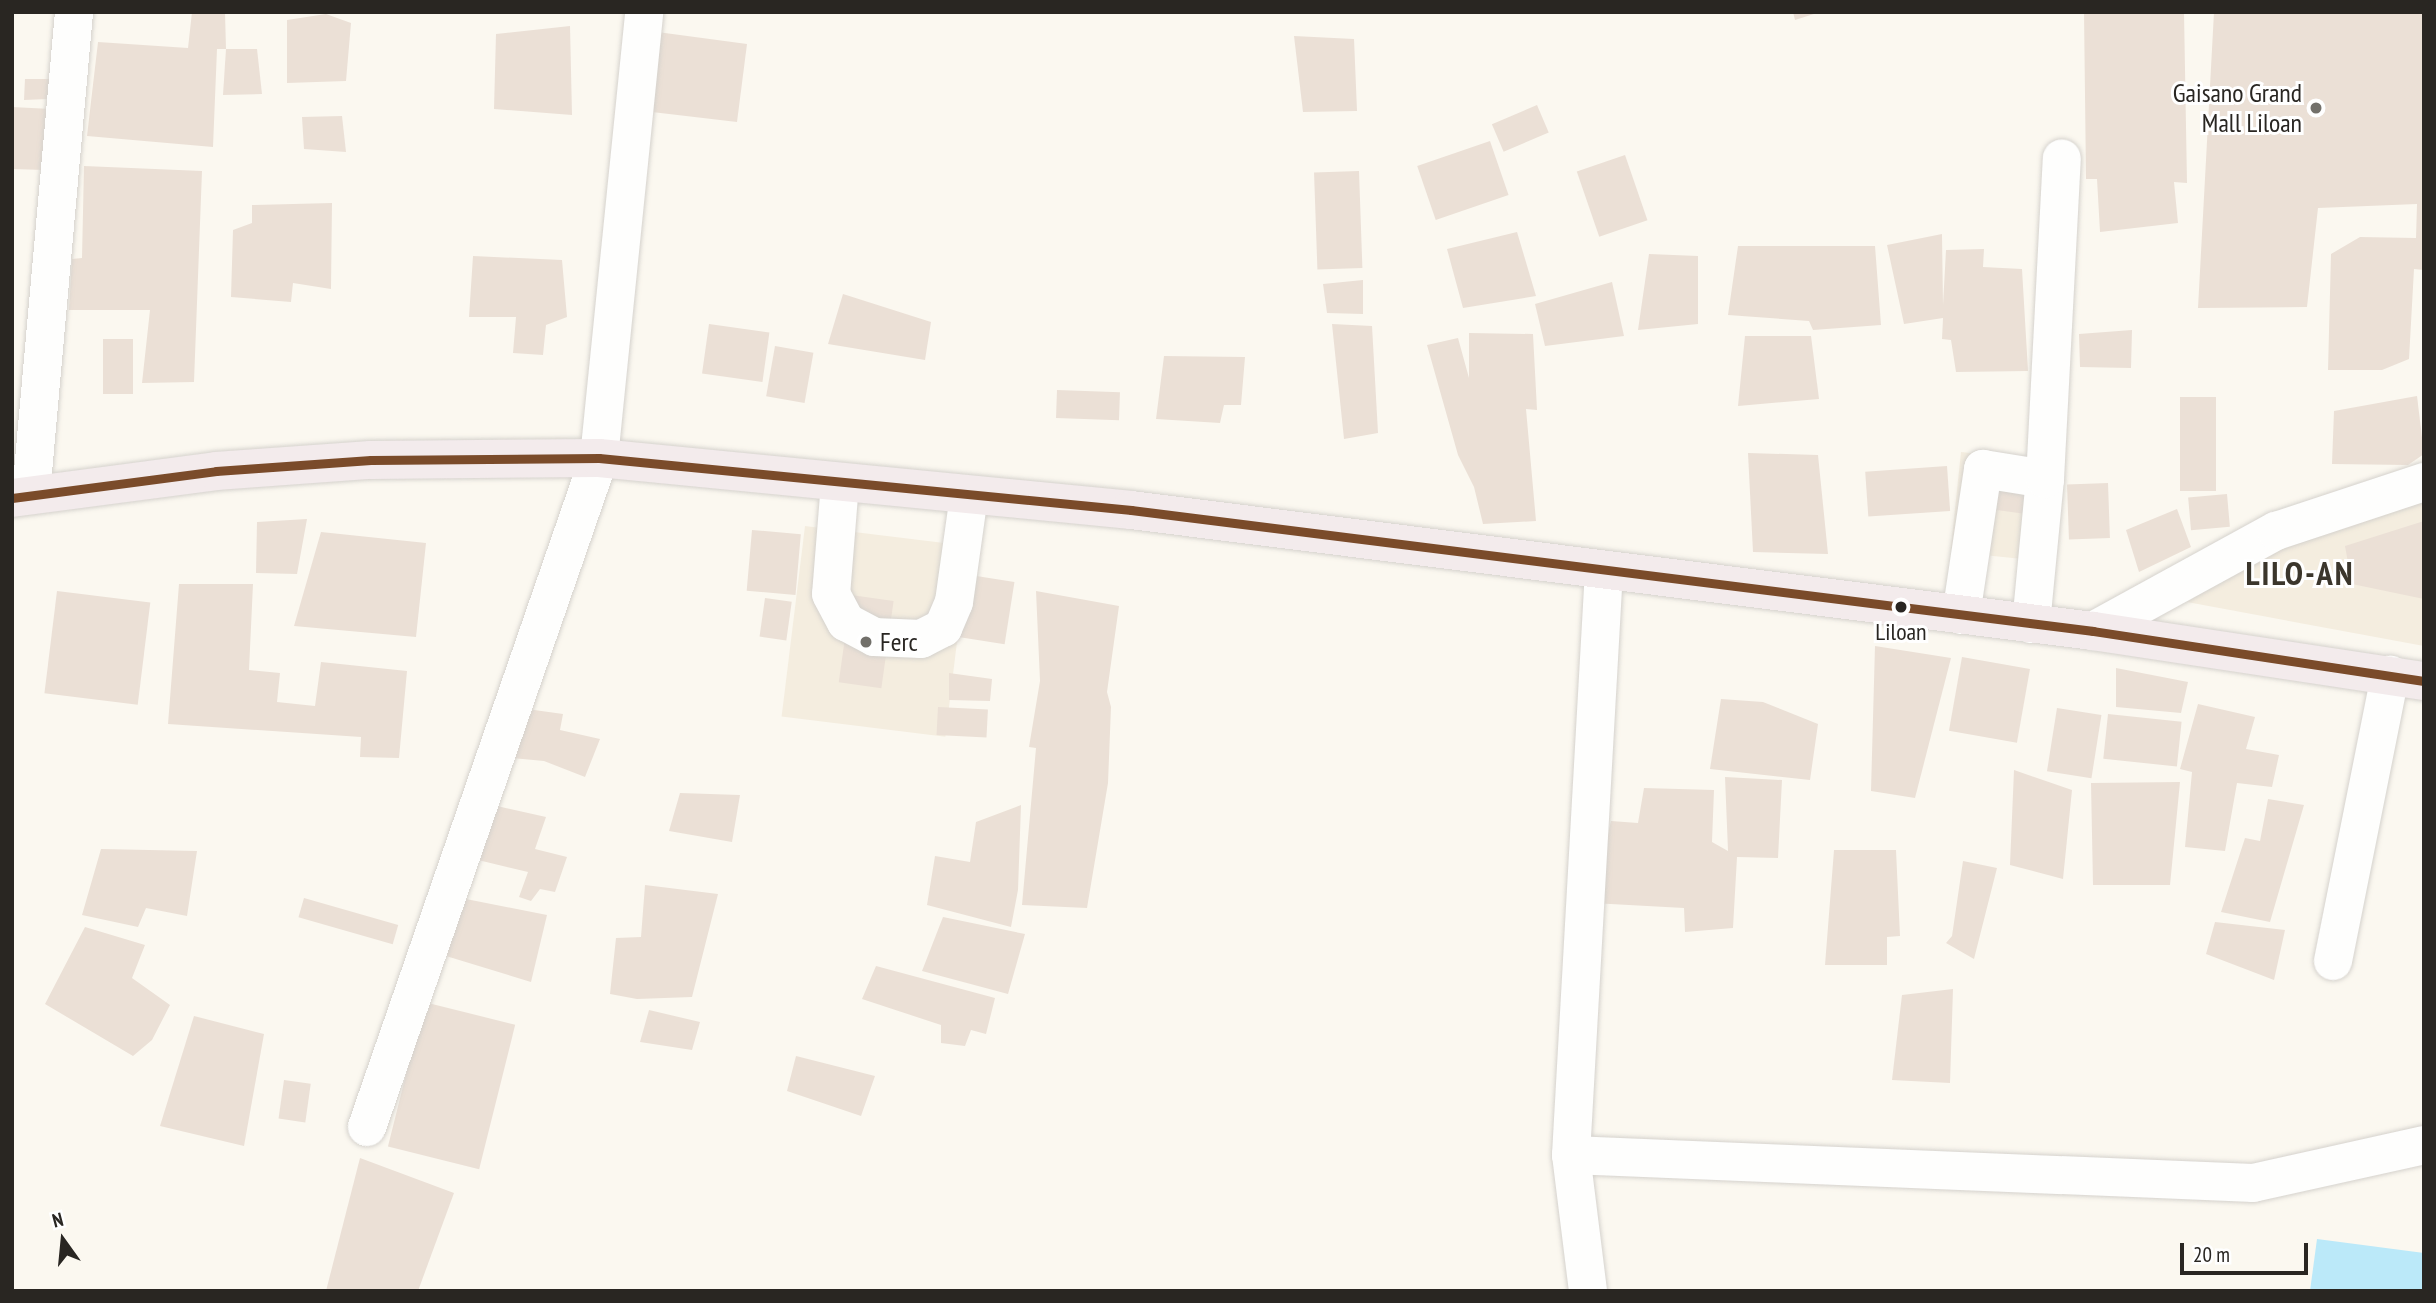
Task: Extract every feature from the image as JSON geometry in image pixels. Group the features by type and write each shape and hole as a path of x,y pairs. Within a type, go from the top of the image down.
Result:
{"main road":[{"path":"22,496 216,471 371,460 598,458 1131,510 2093,631 2407,678"}],"street":[{"path":"22,496 74,12"},
{"path":"367,1127 598,458 644,12"},
{"path":"2031,624 2045,479 2062,158"},
{"path":"1961,615 1983,469 2045,479"},
{"path":"2093,631 2276,531 2424,482"},
{"path":"840,483 831,594 846,622 874,636 920,639 943,628 954,602 968,495"},
{"path":"1588,1291 1571,1155 1604,570"},
{"path":"2333,961 2407,678"},
{"path":"1571,1155 2253,1183 2424,1146"}],"shaded area":[{"path":"1961,452 2063,463 2053,562 1951,551"},
{"path":"2424,498 2424,646 2187,602 2272,546"},
{"path":"805,526 969,546 945,737 782,717"}],"water":[{"path":"2317,1239 2424,1253 2424,1291 2310,1291"}],"building":[{"path":"192,12 225,12 226,49 217,49 213,147 87,136 98,42 188,48"},
{"path":"1793,12 1817,12 1817,13 1795,20"},
{"path":"2084,12 2184,12 2187,183 2174,182 2178,223 2100,232 2097,179 2086,179"},
{"name":"Gaisano Grand Mall Liloan","path":"2214,12 2424,12 2424,270 2414,269 2409,359 2382,370 2328,370 2331,254 2360,237 2416,238 2417,204 2318,208 2307,307 2198,308"},
{"path":"326,14 351,23 346,81 287,83 287,20"},
{"path":"570,26 572,115 494,109 496,34"},
{"path":"650,31 747,44 737,122 652,112"},
{"path":"1294,36 1354,39 1357,111 1303,112"},
{"path":"226,49 257,49 262,94 223,95"},
{"path":"25,79 50,79 48,99 24,100"},
{"path":"1537,105 1549,133 1504,152 1492,124"},
{"path":"12,107 51,109 44,170 12,169"},
{"path":"342,116 346,152 304,149 302,117"},
{"path":"1490,141 1509,195 1436,220 1417,166"},
{"path":"1625,155 1647,220 1599,237 1577,172"},
{"path":"84,166 202,171 194,382 142,383 150,310 69,310 72,259 82,258"},
{"path":"1359,171 1362,268 1317,270 1314,173"},
{"path":"332,203 331,289 293,283 291,302 231,297 233,230 252,223 252,205"},
{"path":"1517,232 1536,296 1463,308 1447,249"},
{"path":"1942,234 1943,305 1946,250 1984,249 1983,267 2022,269 2028,371 1956,372 1951,340 1942,339 1943,318 1904,324 1887,245"},
{"path":"1738,246 1875,246 1881,325 1813,330 1809,321 1728,315"},
{"path":"1649,254 1698,256 1698,324 1638,330"},
{"path":"473,256 562,260 567,317 546,325 543,355 513,353 516,317 469,317"},
{"path":"1363,280 1363,314 1327,313 1323,284"},
{"path":"1612,282 1624,336 1545,346 1535,304"},
{"path":"843,294 931,322 925,360 828,344"},
{"path":"709,324 769,332 762,382 702,374"},
{"path":"1332,324 1372,326 1378,433 1344,439"},
{"path":"2132,330 2131,368 2080,367 2079,334"},
{"path":"1469,333 1533,334 1537,410 1526,409 1536,521 1483,524 1474,487 1458,455 1427,345 1458,338 1469,378"},
{"path":"1745,336 1811,336 1819,399 1738,406"},
{"path":"103,339 133,339 133,394 103,394"},
{"path":"775,346 813,353 805,403 766,396"},
{"path":"1164,356 1245,357 1241,405 1224,405 1220,423 1156,419"},
{"path":"1057,390 1120,392 1119,420 1056,418"},
{"path":"2417,396 2424,454 2408,465 2332,464 2334,411"},
{"path":"2180,397 2216,397 2216,491 2180,491"},
{"path":"1748,453 1818,455 1828,554 1753,552"},
{"path":"1947,466 1950,511 1868,517 1865,472"},
{"path":"1992,479 2034,485 2029,515 1988,509"},
{"path":"2108,483 2110,538 2069,539 2067,484"},
{"path":"2227,494 2230,527 2191,530 2188,497"},
{"path":"2177,509 2191,547 2139,572 2126,530"},
{"path":"307,519 297,574 256,573 257,522"},
{"path":"2424,521 2424,599 2352,584 2345,546"},
{"path":"752,530 801,534 795,595 747,591"},
{"path":"321,532 426,543 416,637 294,626"},
{"path":"970,575 1014,582 1005,644 960,637"},
{"path":"179,584 253,584 249,670 280,673 277,702 315,706 321,662 407,671 399,758 360,757 361,737 168,724"},
{"path":"57,591 150,602 138,705 44,693"},
{"path":"1036,591 1119,606 1107,692 1111,707 1108,783 1087,908 1022,905 1036,748 1029,747 1040,681"},
{"name":"Ferc","path":"851,595 894,601 881,688 839,682"},
{"path":"765,598 792,602 786,640 760,637"},
{"path":"1875,646 1951,658 1915,798 1871,791"},
{"path":"1962,657 2030,669 2017,743 1949,731"},
{"path":"2116,668 2188,682 2181,713 2116,707"},
{"path":"949,673 992,679 990,701 949,700"},
{"path":"1721,699 1763,702 1818,724 1810,780 1710,769"},
{"path":"2198,704 2255,717 2246,749 2279,755 2272,787 2237,783 2225,851 2185,847 2192,772 2180,769"},
{"path":"938,707 988,710 986,738 937,735"},
{"path":"2057,708 2101,715 2091,778 2047,771"},
{"path":"527,709 563,714 560,730 600,739 585,777 544,761 512,758"},
{"path":"2108,714 2182,722 2177,766 2103,759"},
{"path":"2014,770 2072,790 2063,879 2010,865"},
{"path":"1725,777 1782,780 1778,858 1737,857 1733,928 1685,932 1684,908 1592,903 1611,821 1638,823 1644,788 1714,790 1712,842 1728,851"},
{"path":"2180,782 2170,885 2093,885 2091,783"},
{"path":"680,793 740,795 732,842 669,831"},
{"path":"2268,799 2304,805 2270,922 2221,912 2245,838 2260,841"},
{"path":"1021,805 1018,890 1011,927 927,905 935,856 970,862 976,822"},
{"path":"497,806 546,817 535,849 567,857 555,892 540,889 531,901 519,897 528,872 478,860"},
{"path":"101,849 197,851 187,916 146,908 138,927 82,915"},
{"path":"1834,850 1896,850 1900,936 1887,937 1887,965 1825,965"},
{"path":"1963,861 1997,868 1974,959 1946,943 1952,936"},
{"path":"645,885 718,894 692,997 637,999 610,994 616,938 641,937"},
{"path":"304,898 398,925 393,944 298,917"},
{"path":"466,899 547,915 531,982 446,956"},
{"path":"943,917 1025,934 1008,994 922,971"},
{"path":"2215,922 2285,930 2274,980 2206,954"},
{"path":"85,927 145,945 132,978 170,1005 152,1040 133,1056 45,1004"},
{"path":"876,966 995,998 986,1034 971,1030 965,1046 941,1043 941,1025 862,999"},
{"path":"1953,989 1950,1083 1892,1080 1902,995"},
{"path":"424,1002 515,1025 479,1169 388,1147"},
{"path":"649,1010 700,1022 692,1050 640,1042"},
{"path":"194,1016 264,1034 244,1146 160,1126"},
{"path":"796,1056 875,1076 861,1116 787,1091"},
{"path":"284,1080 311,1084 305,1122 279,1119"},
{"path":"360,1158 454,1193 418,1291 326,1291"}],"transit line":[{"path":"12,498 216,471 371,460 599,458 1131,510 2093,631 2424,681"}],"place":[{"name":"Gaisano Grand Mall Liloan","path":"2316,108"},
{"name":"Liloan","path":"1901,607"},
{"name":"Ferc","path":"866,642"}],"district":[{"name":"LILO-AN","path":"2300,573"}]}
